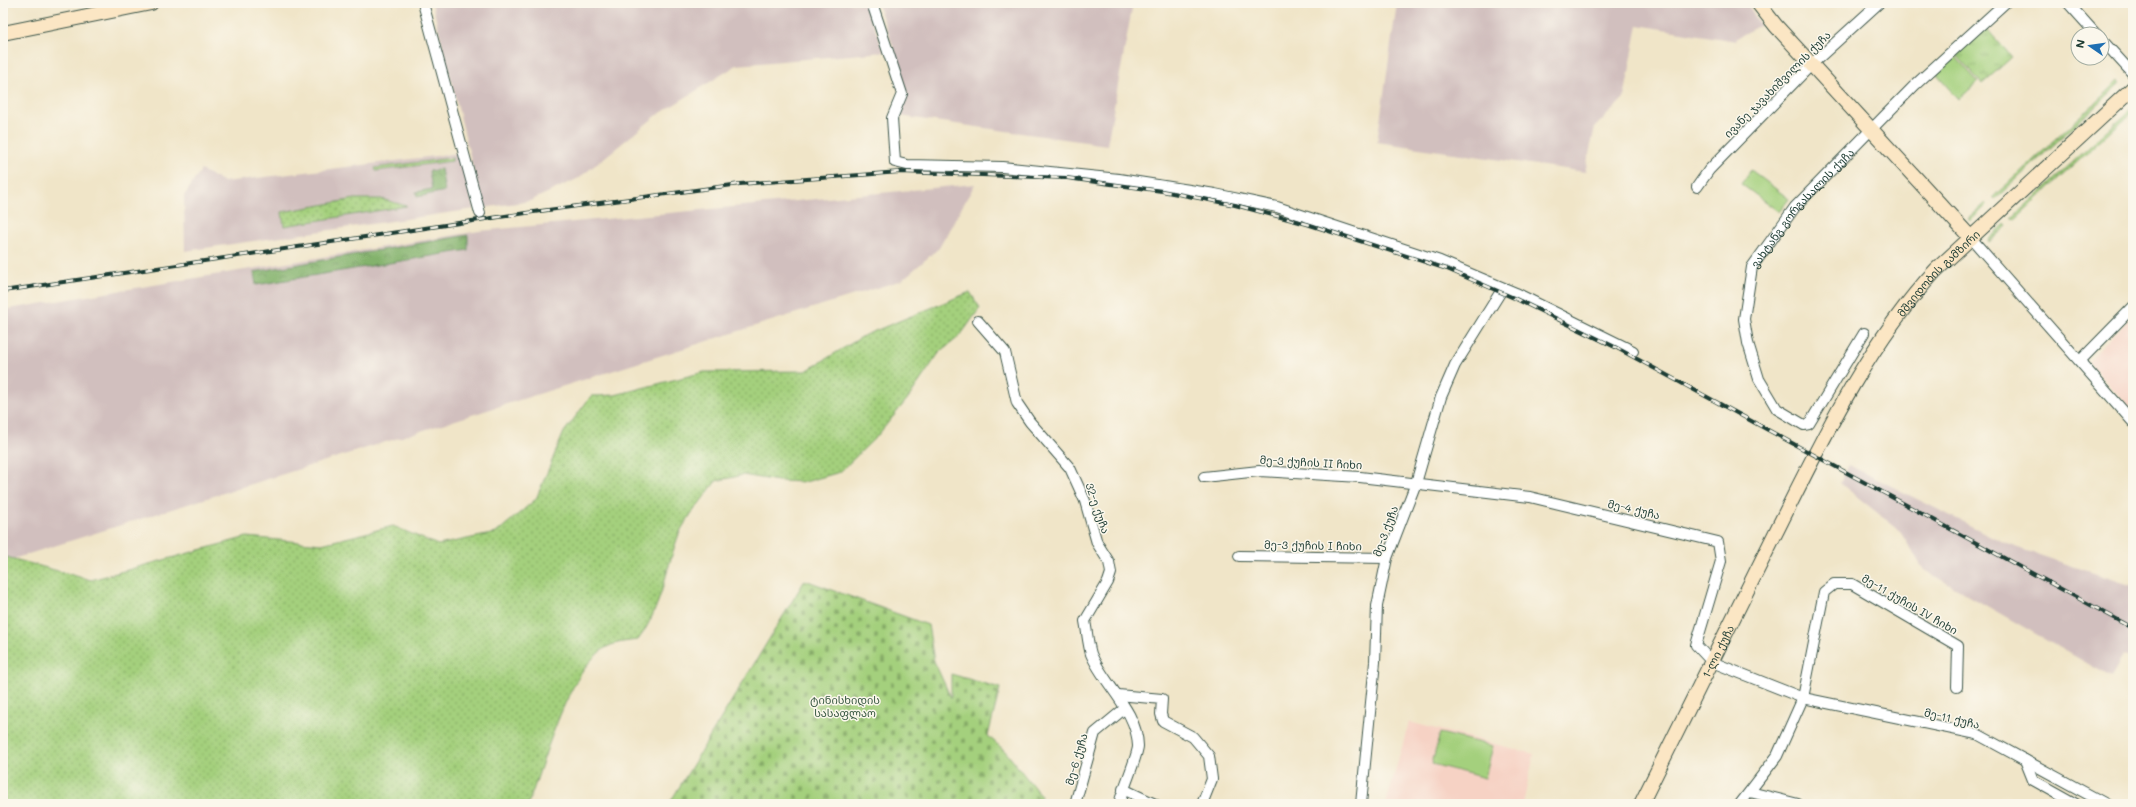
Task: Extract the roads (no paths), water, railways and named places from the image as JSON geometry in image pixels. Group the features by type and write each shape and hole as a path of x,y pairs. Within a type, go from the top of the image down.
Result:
{"main road":[{"path":"3,33 151,3"},
{"path":"1758,3 1776,26 1872,128 1971,238"},
{"name":"მშვიდობის გამზირი","path":"1793,498 1877,344 1914,293 1971,238 2133,88"},
{"name":"1-ლი ქუჩა","path":"1641,804 1793,498"}],"street":[{"path":"423,3 480,213"},
{"path":"872,3 902,94 892,118 895,162 907,165 1002,167 1119,179 1215,194 1277,207 1357,232 1440,261 1503,288 1633,351"},
{"name":"ივანე ჯავახიშვილის ქუჩა","path":"1697,187 1709,170 1812,64 1879,3"},
{"name":"ვახტანგ გორგასალის ქუჩა","path":"1864,333 1809,424 1804,425 1777,409 1759,378 1748,343 1744,319 1754,264 1794,207 1915,85 2005,3"},
{"path":"2068,3 2089,26"},
{"path":"2110,49 2133,74"},
{"path":"1971,238 2133,422"},
{"name":"მე-3 ქუჩა","path":"1361,804 1375,662 1377,606 1387,558 1416,483 1440,397 1455,365 1503,288"},
{"path":"2080,361 2133,307"},
{"name":"32-ე ქუჩა","path":"978,321 1004,352 1017,403 1030,422 1070,468 1085,501 1097,543 1110,562 1111,573 1108,582 1085,621 1091,653 1102,674 1118,695 1133,726 1138,747 1119,804"},
{"name":"მე-3 ქუჩის II ჩიხი","path":"1204,477 1259,470 1360,477 1416,483"},
{"name":"მე-4 ქუჩა","path":"1416,483 1530,497 1718,542 1720,561 1696,645 1712,662"},
{"name":"მე-3 ქუჩის I ჩიხი","path":"1239,556 1387,558"},
{"name":"მე-11 ქუჩის IV ჩიხი","path":"1803,698 1824,592 1834,584 1852,584 1958,646 1958,687"},
{"name":"მე-11 ქუჩა","path":"1712,662 1803,698 1977,734 2106,804"},
{"path":"1118,695 1162,699 1161,714 1163,721 1193,737 1202,746 1208,756 1212,779 1202,804"},
{"path":"1740,804 1777,756 1803,698"},
{"name":"მე-6 ქუჩა","path":"1076,804 1095,733 1124,709"},
{"path":"2025,760 2034,780 2076,804"},
{"path":"1123,789 1155,804"},
{"path":"1750,792 1798,804"}],"railway":[{"path":"3,291 526,213 740,184 900,172 1067,178 1162,191 1235,205 1307,224 1447,269 1514,298 1615,347 2133,628"}],"park label":[{"name":"ტინისხიდის სასაფლაო","path":"845,705"}]}
